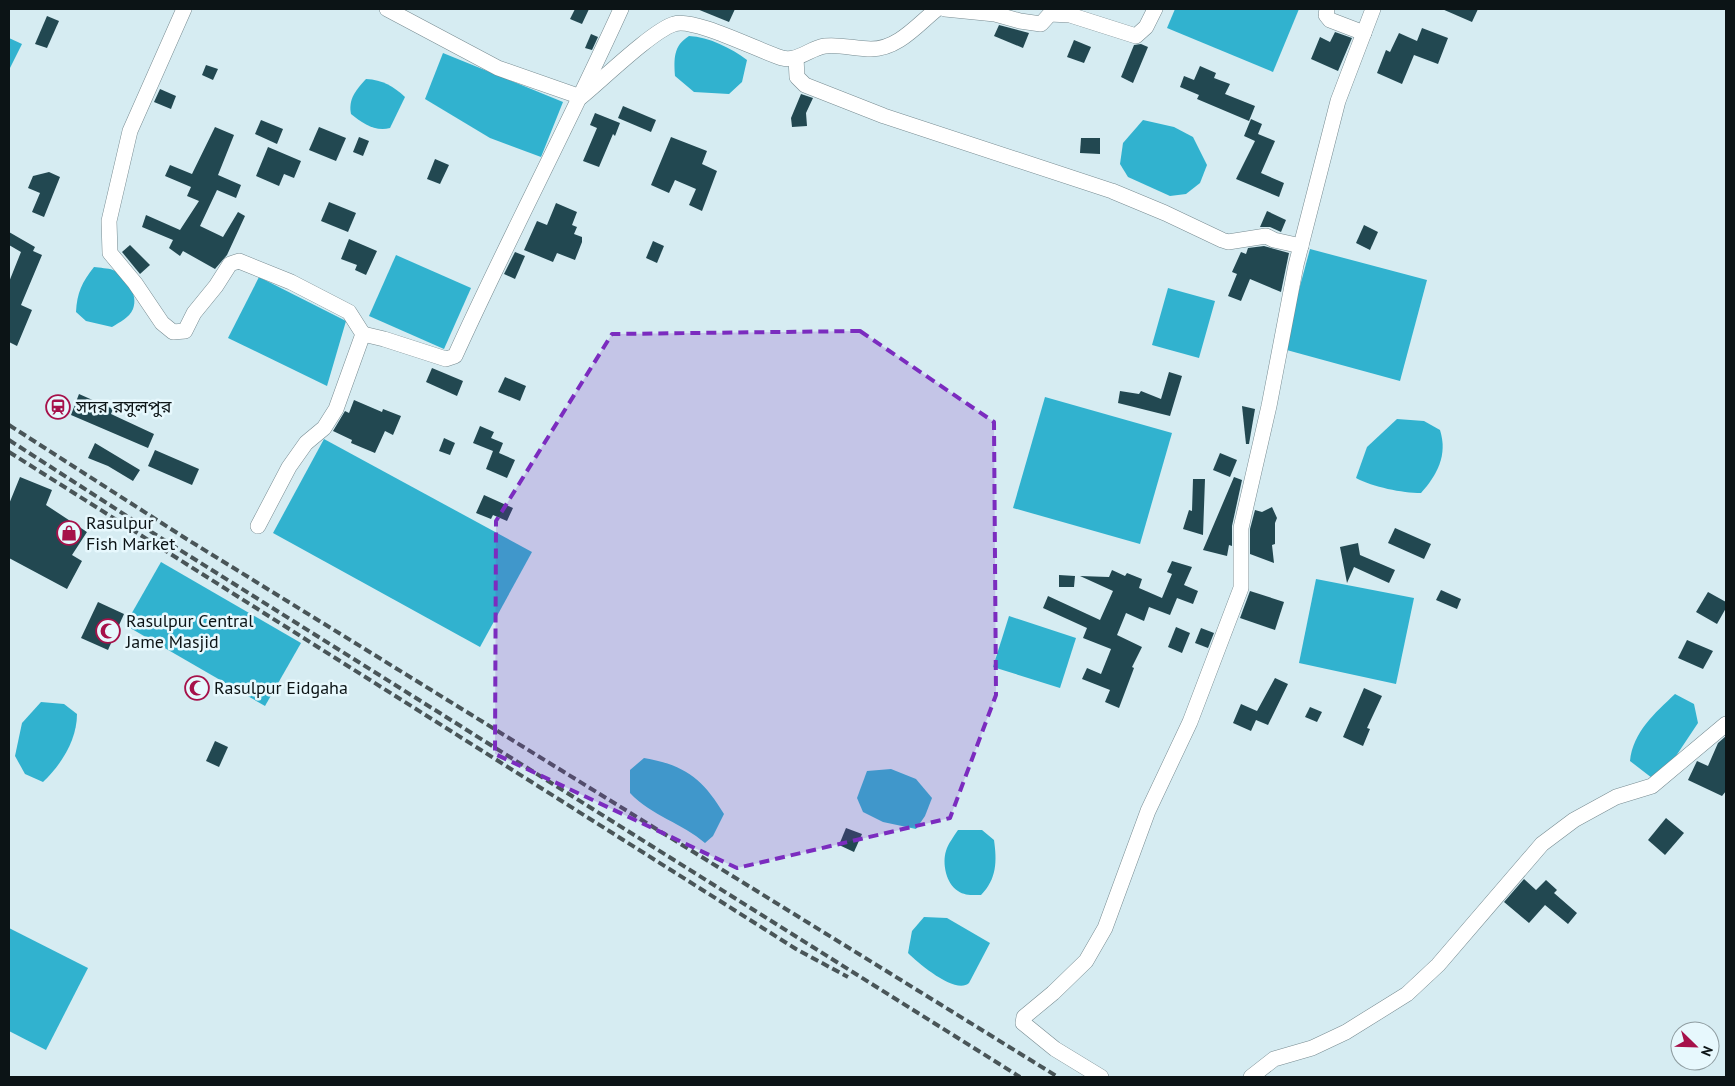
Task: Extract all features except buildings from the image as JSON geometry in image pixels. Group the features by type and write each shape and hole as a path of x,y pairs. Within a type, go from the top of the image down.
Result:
{"street":[{"path":"184,9 130,131 109,221 110,253 135,283 162,323 173,332 185,331 194,313 216,286 230,264 239,260 291,282 349,312 362,334 446,359 455,356 499,260 581,97 621,9"},
{"path":"387,9 498,68 581,97"},
{"path":"581,97 659,32 675,23 689,23 761,51 785,58 796,58 826,46 873,49 896,44 938,9"},
{"path":"945,9 995,14 1020,21 1042,24 1050,14 1070,15 1136,36 1146,27 1155,9"},
{"path":"1327,9 1326,15 1330,20 1364,33"},
{"path":"1101,1077 1055,1050 1023,1023 1024,1016 1053,994 1086,961 1105,928 1148,812 1190,722 1241,588 1241,528 1269,406 1301,246 1338,101 1373,9"},
{"path":"796,58 797,76 805,85 884,116 1112,192 1228,242 1266,236 1274,240 1301,246"},
{"path":"258,526 289,467 306,443 324,428 336,409 362,334"},
{"path":"1251,1077 1274,1058 1312,1048 1346,1032 1407,994 1438,965 1542,844 1574,820 1616,797 1652,786 1726,724"}],"highlighted area":[{"path":"860,331 994,422 996,695 950,818 737,868 495,754 496,521 612,334"}],"water":[{"path":"1175,9 1299,9 1273,72 1167,28"},
{"path":"689,36 704,38 720,44 747,60 742,82 729,94 694,92 675,76 677,49"},
{"path":"9,38 22,44 9,70"},
{"path":"443,53 563,102 541,157 490,138 425,99"},
{"path":"366,79 387,84 405,97 390,128 374,128 351,114 352,99"},
{"path":"1143,120 1174,127 1193,137 1207,165 1200,183 1186,194 1170,196 1128,177 1120,164 1123,143"},
{"path":"1310,249 1427,280 1400,381 1283,349"},
{"path":"396,255 471,288 444,349 369,316"},
{"path":"94,267 111,269 118,273 127,281 133,292 133,309 124,320 112,327 86,321 76,312 81,288"},
{"path":"259,277 346,321 327,386 228,338"},
{"path":"1168,288 1215,301 1199,358 1152,345"},
{"path":"1045,397 1172,433 1140,544 1013,508"},
{"path":"1397,419 1424,421 1440,430 1443,448 1440,464 1432,479 1421,493 1388,489 1356,478 1367,447"},
{"path":"324,439 532,552 480,647 273,533"},
{"path":"161,562 301,643 265,706 125,625"},
{"path":"1316,579 1414,598 1396,684 1299,663"},
{"path":"1009,616 1076,638 1060,688 993,667"},
{"path":"1675,694 1694,704 1698,723 1668,768 1652,778 1630,761 1632,751 1635,741 1646,724"},
{"path":"41,702 64,704 77,714 74,733 67,751 56,768 43,782 25,774 15,756 22,723"},
{"path":"644,758 682,770 700,783 716,802 724,814 713,836 705,843 687,830 648,808 630,793 630,770"},
{"path":"891,769 916,779 932,798 925,816 916,829 883,822 863,812 857,798 867,771"},
{"path":"958,830 982,830 994,840 995,869 990,883 981,895 961,893 950,883 946,873 944,861 946,851"},
{"path":"924,917 947,918 990,943 969,983 963,986 947,982 920,964 908,953 912,931"},
{"path":"9,928 88,968 46,1050 9,1031"}],"railway":[{"path":"9,425 185,538 1058,1077"},
{"path":"9,440 164,540 1020,1077"},
{"path":"9,452 796,949 848,977"}],"place":[{"name":"সদর রসুলপুর","path":"58,407"},
{"name":"Rasulpur Fish Market","path":"69,533"},
{"name":"Rasulpur Central Jame Masjid","path":"108,631"},
{"name":"Rasulpur Eidgaha","path":"197,688"}]}
